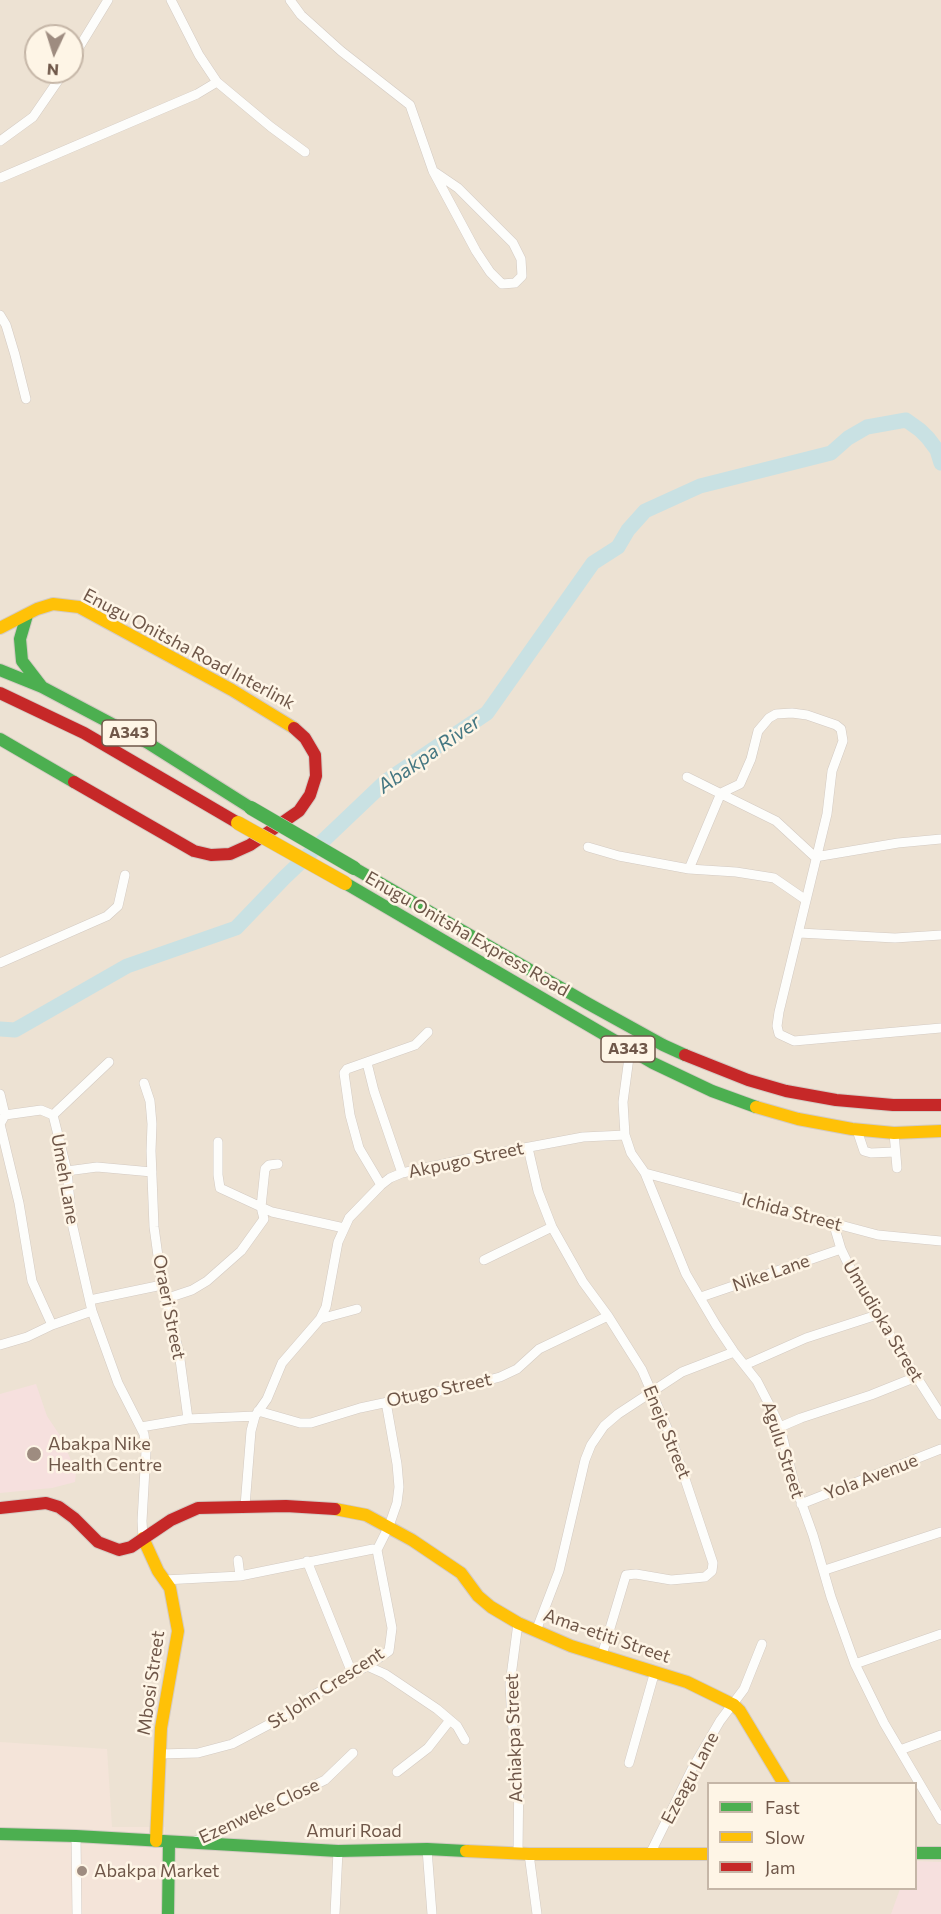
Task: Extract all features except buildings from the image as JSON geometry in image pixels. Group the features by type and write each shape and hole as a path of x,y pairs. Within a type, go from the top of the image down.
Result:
{"main road":[{"name":"Enugu Onitsha Road Interlink","path":"0,628 53,604 79,607 232,690 292,726 305,738 315,755 316,776 310,795 299,812 250,845 230,854 211,855 194,851 0,739"},
{"path":"27,615 20,639 22,661 42,687"},
{"name":"Enugu Onitsha Express Road","path":"0,670 42,687 148,743 251,808 663,1045 748,1080 786,1091 837,1100 893,1105 941,1105"},
{"name":"Enugu Onitsha Express Road","path":"0,693 84,733 653,1063 740,1102 798,1119 857,1130 894,1133 941,1131"},
{"name":"Ama-etiti Street","path":"0,1508 46,1503 59,1507 74,1518 98,1542 118,1550 131,1547 171,1520 198,1508 286,1506 349,1510 366,1515 389,1526 461,1573 478,1596 491,1607 518,1623 571,1646 687,1682 734,1705 740,1711 783,1782"},
{"name":"Mbosi Street","path":"143,1538 158,1572 170,1588 178,1631 161,1728 159,1754 168,1914"},
{"name":"Amuri Road","path":"0,1834 76,1836 338,1851 427,1849 524,1853 707,1854"},
{"path":"917,1853 941,1853"}],"street":[{"path":"84,39 108,0"},
{"path":"171,0 199,55 217,82 305,152"},
{"path":"290,0 302,15 341,51 410,105 433,171 476,251 490,272 502,284 515,283 522,276 520,259 513,243 458,188 433,171"},
{"path":"0,178 197,94 217,82"},
{"path":"0,141 33,117 56,84"},
{"path":"0,315 6,325 26,399"},
{"path":"689,869 721,793 740,784 751,759 758,731 769,718 776,714 792,713 807,715 836,725 841,729 843,741 832,771 827,814 779,1012 777,1026 779,1034 794,1041 941,1028"},
{"path":"687,777 776,821 815,857"},
{"path":"815,857 898,843 941,839"},
{"path":"588,847 619,856 689,869 736,872 774,878 806,900"},
{"path":"0,963 107,916 118,906 125,875"},
{"path":"799,933 895,938 941,935"},
{"path":"381,1185 360,1148 350,1115 344,1073 347,1069 415,1045 428,1032"},
{"name":"Agulu Street","path":"630,1050 623,1102 625,1135 632,1154 645,1173 686,1274 734,1352 762,1389 780,1427 801,1504 855,1664 900,1750 941,1820"},
{"path":"53,1115 109,1062"},
{"path":"367,1062 374,1091 402,1173"},
{"name":"Oraeri Street","path":"144,1083 150,1101 152,1124 154,1227 162,1285 179,1352 188,1419"},
{"path":"0,1094 2,1121 32,1281 52,1325"},
{"name":"Umeh Lane","path":"2,1121 41,1110 53,1115 67,1171 72,1223 92,1311 118,1383 141,1427 146,1451 143,1538"},
{"path":"857,1130 864,1150 871,1153 895,1152"},
{"path":"894,1133 897,1168"},
{"name":"Akpugo Street","path":"245,1506 251,1431 257,1414 267,1399 282,1364 320,1319 326,1307 338,1242 349,1218 381,1185 402,1173 583,1137 625,1135"},
{"path":"218,1142 220,1188 262,1210 344,1228"},
{"name":"Eneje Street","path":"528,1148 538,1191 552,1227 583,1282 608,1316 642,1370 671,1437 713,1563 712,1571 705,1577 671,1580 636,1574 626,1575 602,1655"},
{"path":"165,1299 192,1290 241,1251 264,1219 262,1210 265,1169 269,1165 278,1164"},
{"path":"67,1171 97,1167 152,1172"},
{"name":"Ichida Street","path":"645,1173 878,1235 938,1241"},
{"name":"Umudioka Street","path":"833,1222 841,1249 877,1315 941,1415"},
{"path":"484,1260 552,1227"},
{"path":"938,1241 941,1252"},
{"name":"Nike Lane","path":"701,1297 841,1249"},
{"path":"90,1300 162,1285"},
{"path":"320,1319 357,1309"},
{"path":"0,1345 27,1337 52,1325 92,1311"},
{"path":"746,1365 806,1338 877,1315"},
{"name":"Otugo Street","path":"141,1427 188,1419 257,1414 300,1423 311,1423 360,1408 500,1377 517,1370 539,1349 608,1316"},
{"path":"536,1631 559,1571 585,1460 591,1445 604,1426 618,1414 682,1372 734,1352"},
{"path":"780,1427 916,1377"},
{"path":"164,1580 240,1576 307,1561 377,1550 389,1526 397,1503 399,1487 396,1453 386,1402"},
{"name":"Yola Avenue","path":"801,1504 941,1449"},
{"path":"825,1570 941,1532"},
{"name":"St John Crescent","path":"159,1754 198,1753 232,1744 283,1717 312,1696 367,1666 389,1651 392,1628 377,1550"},
{"path":"238,1560 240,1576"},
{"path":"307,1561 352,1673"},
{"name":"Achiakpa Street","path":"518,1623 510,1684 512,1722 519,1766 524,1853 537,1914"},
{"path":"855,1664 941,1634"},
{"name":"Ezeagu Lane","path":"650,1854 692,1769 720,1721 744,1689 762,1644"},
{"path":"367,1666 408,1688 450,1720 465,1740"},
{"path":"629,1763 655,1671"},
{"path":"397,1772 428,1748 450,1720"},
{"path":"900,1750 941,1736"},
{"name":"Ezenweke Close","path":"190,1843 325,1780 353,1753"},
{"path":"76,1836 77,1914"},
{"path":"427,1849 432,1914"},
{"path":"334,1914 338,1851"}],"shaded area":[{"path":"0,0 941,0 941,1914 0,1914"},
{"name":"Abakpa Nike Health Centre","path":"36,1384 47,1416 61,1437 76,1472 75,1482 52,1488 0,1493 0,1394"},
{"name":"Abakpa Market","path":"0,1742 107,1749 112,1827 165,1827 164,1914 0,1914"},
{"path":"917,1861 941,1862 941,1914 891,1914 900,1890 917,1890"}],"waterway":[{"name":"Abakpa River","path":"0,1029 15,1030 127,966 236,928 284,878 386,781 487,713 593,563 618,547 628,530 645,511 700,486 831,453 848,438 867,427 906,420 928,438 937,450 941,463"}],"traffic: fast":[{"path":"27,615 20,639 22,661 42,687"},
{"path":"0,670 42,687 148,743 251,808"},
{"path":"0,739 74,782"},
{"path":"251,808 354,868"},
{"path":"354,868 587,1003 685,1055"},
{"path":"345,883 653,1063 712,1091 756,1107"},
{"path":"0,1834 76,1836 338,1851 427,1849 466,1851"},
{"path":"168,1914 169,1842"},
{"path":"917,1853 941,1853"}],"traffic: slow":[{"path":"0,628 37,609 53,604 79,607 232,690 294,728"},
{"path":"238,823 345,883"},
{"path":"756,1107 798,1119 852,1129 894,1133 941,1131"},
{"path":"335,1509 366,1515 412,1540 461,1573 478,1596 491,1607 518,1623 571,1646 687,1682 734,1705 740,1711 783,1782"},
{"path":"143,1538 158,1571 170,1588 178,1631 161,1728 156,1841"},
{"path":"466,1851 529,1854 707,1854"}],"traffic: jam":[{"path":"0,693 84,733 238,823"},
{"path":"74,782 194,851 211,855 230,854 250,845 299,811 310,795 316,776 315,755 305,738 294,728"},
{"path":"685,1055 748,1080 786,1091 836,1100 893,1105 941,1105"},
{"path":"0,1508 46,1503 59,1507 74,1518 98,1542 119,1550 131,1547 171,1520 198,1508 286,1506 335,1509"}],"place":[{"name":"Abakpa Nike Health Centre","path":"34,1454"},
{"name":"Abakpa Market","path":"82,1871"}]}
